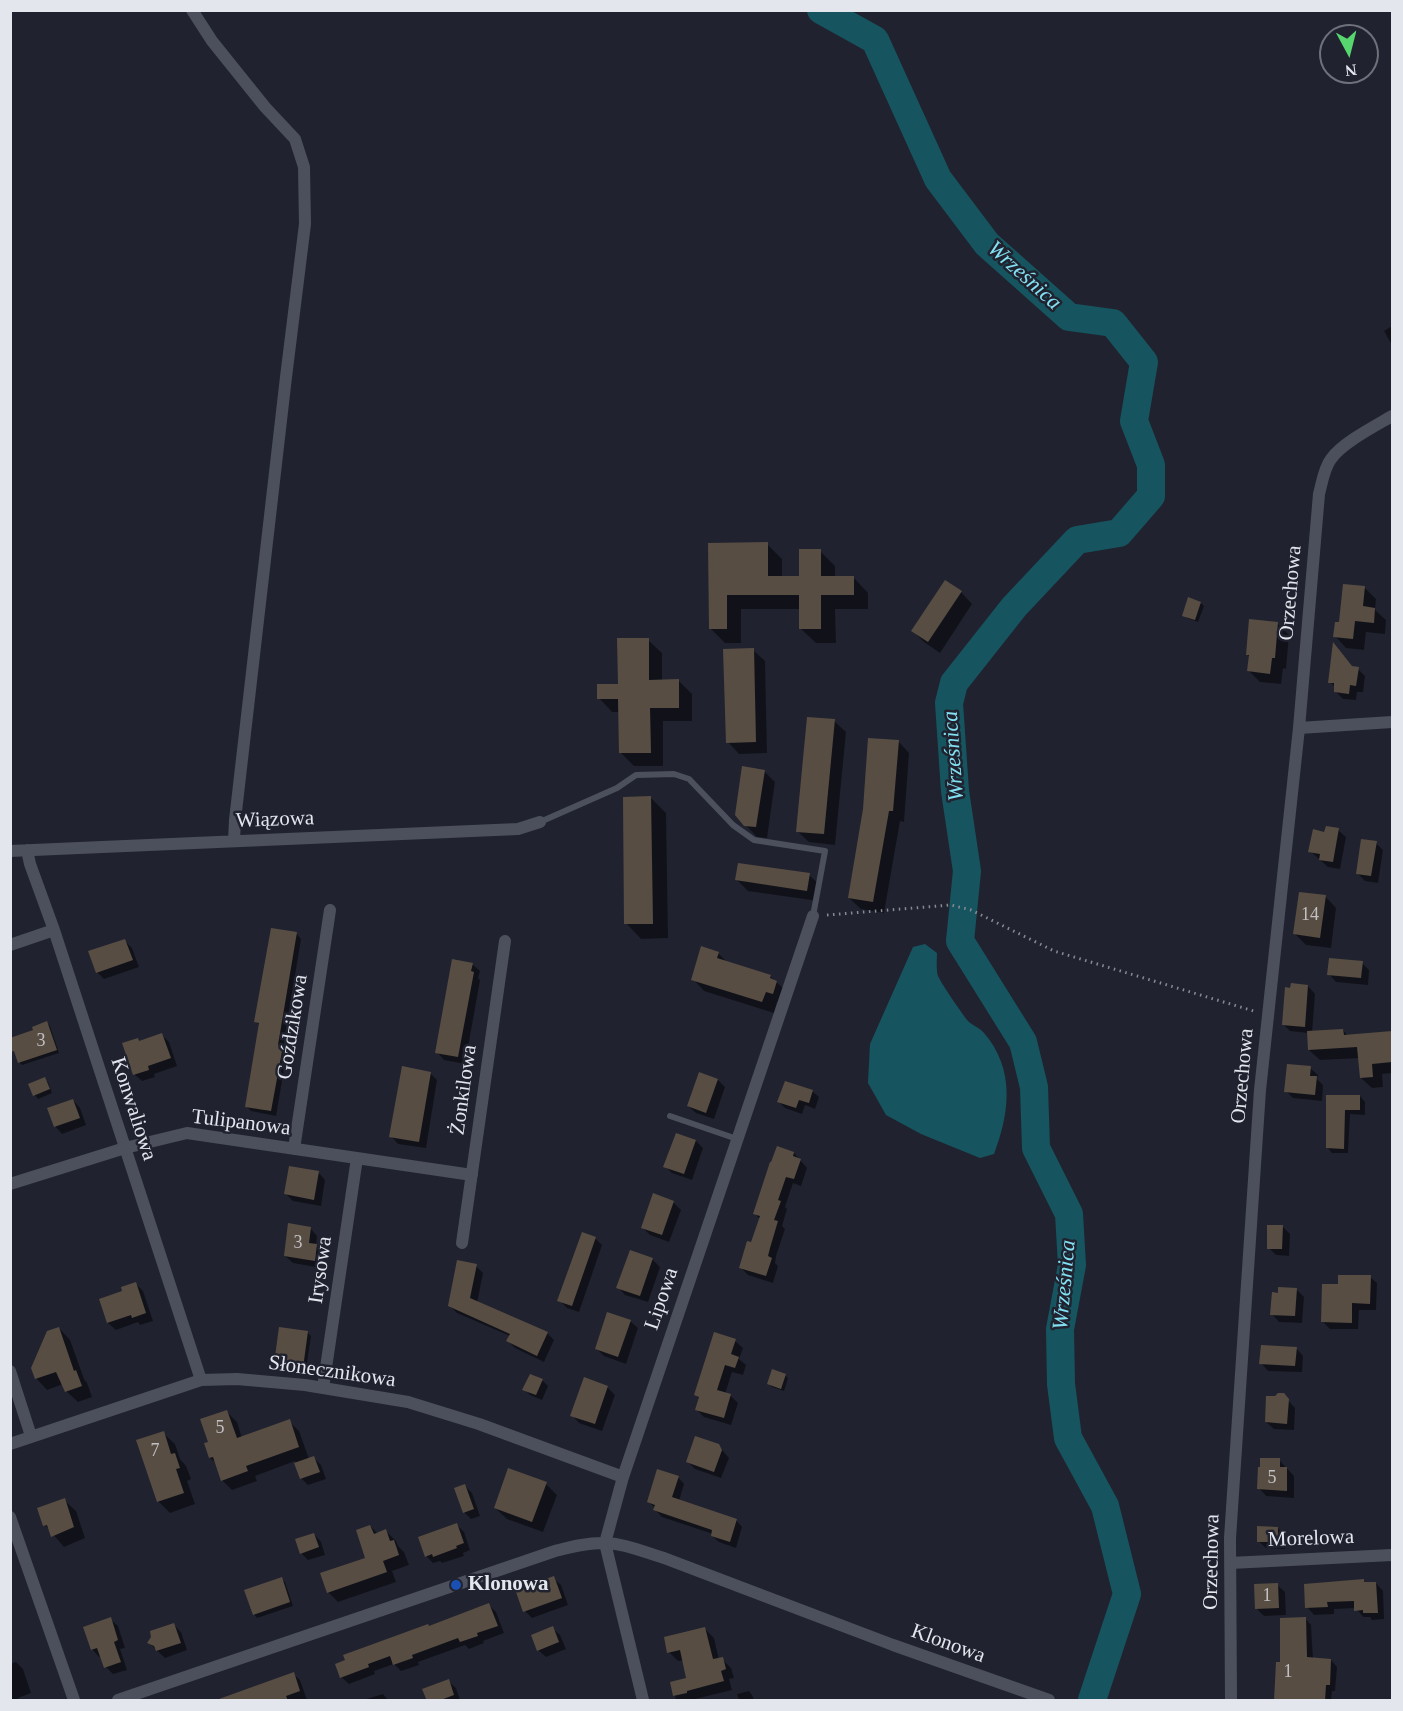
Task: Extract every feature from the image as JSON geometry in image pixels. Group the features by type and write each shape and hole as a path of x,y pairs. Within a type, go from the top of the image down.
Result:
{"street":[{"path":"192,10 212,41 265,107 295,139 304,167 305,224 234,841"},
{"name":"Orzechowa","path":"1231,1701 1231,1527 1260,1090 1299,728 1319,494 1330,459 1347,444 1392,416"},
{"path":"1299,728 1392,722"},
{"name":"Wiązowa","path":"10,851 518,829 540,822"},
{"name":"Konwaliowa","path":"27,850 201,1380"},
{"name":"Goździkowa","path":"294,1149 330,910"},
{"name":"Lipowa","path":"643,1701 605,1543 622,1477 813,916"},
{"path":"10,945 54,930"},
{"name":"Żonkilowa","path":"462,1244 505,941"},
{"name":"Tulipanowa","path":"10,1184 124,1148 187,1133 472,1175"},
{"name":"Irysowa","path":"324,1388 357,1158"},
{"path":"10,1371 31,1436"},
{"name":"Słonecznikowa","path":"10,1444 201,1380 237,1379 324,1388 408,1402 479,1424 622,1477"},
{"path":"10,1517 74,1701"},
{"name":"Klonowa","path":"118,1701 555,1551 583,1544 605,1543 664,1558 893,1645 1049,1701"},
{"name":"Morelowa","path":"1230,1563 1392,1556"}],"lane":[{"path":"540,822 617,788 636,775 674,774 689,779 733,825 754,840 825,851 813,916"},
{"path":"670,1116 737,1139"}],"path":[{"path":"813,916 951,905 972,910 1054,951 1268,1015"}],"water":[{"path":"925,944 937,953 938,976 962,1014 984,1033 1001,1061 1007,1091 1006,1107 994,1154 980,1158 921,1134 886,1115 868,1083 870,1044 913,947"}],"building":[{"path":"768,542 768,576 799,576 799,549 821,549 821,576 854,576 854,595 821,595 821,629 799,629 799,595 727,595 727,629 709,629 708,543"},
{"path":"945,580 962,591 928,642 911,631"},
{"path":"1343,584 1365,586 1363,606 1375,608 1374,623 1355,621 1353,639 1333,637 1335,622 1339,622"},
{"path":"1188,597 1201,602 1195,620 1182,616"},
{"path":"1249,619 1278,622 1275,658 1272,658 1270,674 1247,671"},
{"path":"617,638 649,638 649,680 679,679 679,708 650,708 651,753 619,753 618,699 597,699 597,684 618,684"},
{"path":"1333,642 1352,666 1359,667 1356,686 1350,685 1349,694 1334,692 1334,683 1328,683"},
{"path":"754,648 756,742 726,743 723,649"},
{"path":"807,717 835,719 824,834 796,832"},
{"path":"868,738 899,740 893,811 889,811 873,902 848,898 863,809"},
{"path":"742,766 765,770 756,827 744,826 735,815"},
{"path":"651,796 653,924 624,924 623,797"},
{"path":"1326,826 1339,828 1333,862 1319,860 1320,854 1308,852 1313,829 1324,832"},
{"path":"1361,839 1377,841 1371,876 1356,874"},
{"path":"738,863 810,873 807,891 735,880"},
{"path":"1299,892 1326,895 1320,938 1293,934"},
{"path":"271,928 297,932 278,1045 283,1046 271,1111 245,1107 259,1023 254,1022"},
{"path":"125,939 133,960 96,973 88,951"},
{"path":"701,946 719,952 717,958 771,975 770,978 777,981 773,994 766,992 762,1002 691,980"},
{"path":"1329,958 1363,961 1361,978 1327,975"},
{"path":"452,959 473,963 471,971 474,972 458,1057 435,1053"},
{"path":"1291,983 1308,985 1305,1027 1282,1025 1285,987 1290,988"},
{"path":"47,1021 57,1050 18,1063 14,1051 10,1052 10,1038 33,1030 32,1027"},
{"path":"1343,1029 1344,1035 1392,1031 1392,1062 1372,1064 1373,1077 1360,1078 1357,1047 1308,1050 1307,1031"},
{"path":"162,1033 171,1058 148,1066 149,1070 133,1075 122,1043 138,1038 139,1041"},
{"path":"1287,1064 1311,1066 1310,1076 1317,1076 1315,1095 1284,1092"},
{"path":"402,1066 431,1072 419,1142 389,1137"},
{"path":"699,1072 718,1079 706,1113 687,1106"},
{"path":"45,1077 50,1089 33,1096 28,1084"},
{"path":"785,1081 813,1090 809,1103 799,1100 796,1108 777,1102"},
{"path":"1326,1095 1360,1095 1360,1110 1345,1110 1344,1149 1326,1148"},
{"path":"73,1099 80,1118 54,1127 47,1108"},
{"path":"676,1133 696,1140 684,1174 663,1167"},
{"path":"777,1146 794,1152 793,1156 801,1159 794,1179 786,1177 778,1200 781,1201 774,1220 778,1221 768,1256 772,1258 766,1276 739,1268 747,1241 751,1242 760,1216 753,1214"},
{"path":"289,1166 319,1171 314,1200 284,1194"},
{"path":"653,1193 674,1201 662,1235 641,1228"},
{"path":"288,1223 311,1227 309,1243 317,1244 315,1261 284,1256"},
{"path":"1267,1225 1283,1225 1282,1249 1267,1249"},
{"path":"582,1232 596,1237 572,1306 557,1301"},
{"path":"630,1250 653,1258 640,1296 616,1288"},
{"path":"457,1260 477,1264 470,1298 548,1332 537,1356 506,1341 510,1334 448,1306"},
{"path":"1338,1275 1371,1275 1370,1304 1352,1303 1352,1323 1321,1322 1322,1284 1338,1284"},
{"path":"136,1282 146,1313 107,1323 99,1299 122,1291 121,1287"},
{"path":"1278,1287 1297,1288 1295,1316 1270,1315 1272,1292 1278,1293"},
{"path":"607,1312 631,1320 618,1357 595,1349"},
{"path":"59,1327 74,1371 76,1370 82,1386 65,1392 56,1372 35,1379 31,1368 47,1331"},
{"path":"279,1327 308,1331 303,1368 274,1364"},
{"path":"714,1332 736,1339 731,1354 739,1357 735,1368 725,1365 717,1390 731,1394 724,1418 695,1410 699,1397 694,1395"},
{"path":"1261,1345 1297,1347 1295,1366 1259,1364"},
{"path":"772,1369 786,1374 781,1389 767,1384"},
{"path":"530,1374 543,1379 536,1395 522,1390"},
{"path":"584,1377 608,1386 595,1424 570,1416"},
{"path":"1278,1393 1284,1393 1289,1399 1287,1424 1265,1422 1266,1396 1275,1396"},
{"path":"227,1410 237,1438 290,1419 299,1447 246,1466 248,1471 221,1481 213,1457 209,1458 204,1443 208,1442 200,1419"},
{"path":"164,1431 171,1454 175,1453 180,1468 176,1469 184,1493 157,1502 136,1440"},
{"path":"695,1436 719,1444 722,1450 714,1472 686,1462"},
{"path":"314,1456 320,1472 300,1479 294,1463"},
{"path":"1260,1458 1280,1458 1280,1467 1287,1467 1287,1491 1257,1489"},
{"path":"508,1468 547,1482 532,1522 494,1508"},
{"path":"657,1469 679,1476 672,1497 737,1519 730,1542 711,1536 712,1530 653,1510 655,1505 647,1502"},
{"path":"465,1484 474,1509 463,1513 454,1488"},
{"path":"65,1498 74,1527 51,1537 47,1525 43,1526 37,1508"},
{"path":"457,1523 464,1543 433,1557 432,1554 425,1557 418,1537"},
{"path":"370,1525 374,1534 386,1529 390,1541 394,1540 399,1555 383,1561 387,1572 327,1593 320,1573 365,1558 356,1530"},
{"path":"1257,1526 1278,1527 1278,1542 1257,1542"},
{"path":"314,1533 319,1547 300,1554 295,1539"},
{"path":"554,1576 562,1598 523,1612 516,1592"},
{"path":"282,1577 290,1602 253,1615 244,1590"},
{"path":"1364,1579 1364,1582 1376,1582 1378,1613 1354,1611 1354,1601 1327,1602 1328,1607 1305,1608 1304,1584"},
{"path":"1278,1583 1279,1608 1255,1609 1254,1584"},
{"path":"489,1603 498,1626 477,1633 478,1636 460,1642 458,1638 412,1655 413,1658 393,1665 390,1656 340,1678 335,1664 345,1660 343,1655"},
{"path":"111,1617 118,1640 114,1642 121,1662 104,1668 97,1648 91,1650 83,1627"},
{"path":"1306,1617 1307,1657 1331,1659 1330,1685 1326,1685 1325,1701 1274,1701 1276,1662 1280,1662 1280,1618"},
{"path":"174,1623 181,1643 156,1651 154,1646 147,1643 151,1637 150,1631"},
{"path":"553,1626 559,1642 537,1651 531,1635"},
{"path":"705,1627 713,1659 723,1657 726,1669 721,1671 724,1681 673,1696 670,1682 686,1678 680,1650 667,1653 664,1637"},
{"path":"294,1672 300,1691 286,1696 288,1701 219,1701 219,1699"},
{"path":"449,1679 454,1695 438,1701 427,1701 422,1689"}],"waterway":[{"name":"Wrześnica","path":"821,10 875,40 938,179 987,244 1069,317 1113,323 1144,362 1134,421 1151,465 1151,496 1119,533 1077,540 1014,607 954,683 949,703 955,791 967,871 960,941 1023,1042 1034,1087 1036,1148 1069,1214 1072,1265 1060,1329 1061,1384 1068,1438 1105,1506 1127,1594 1092,1700"}],"place":[{"name":"Klonowa","path":"456,1585"}]}
